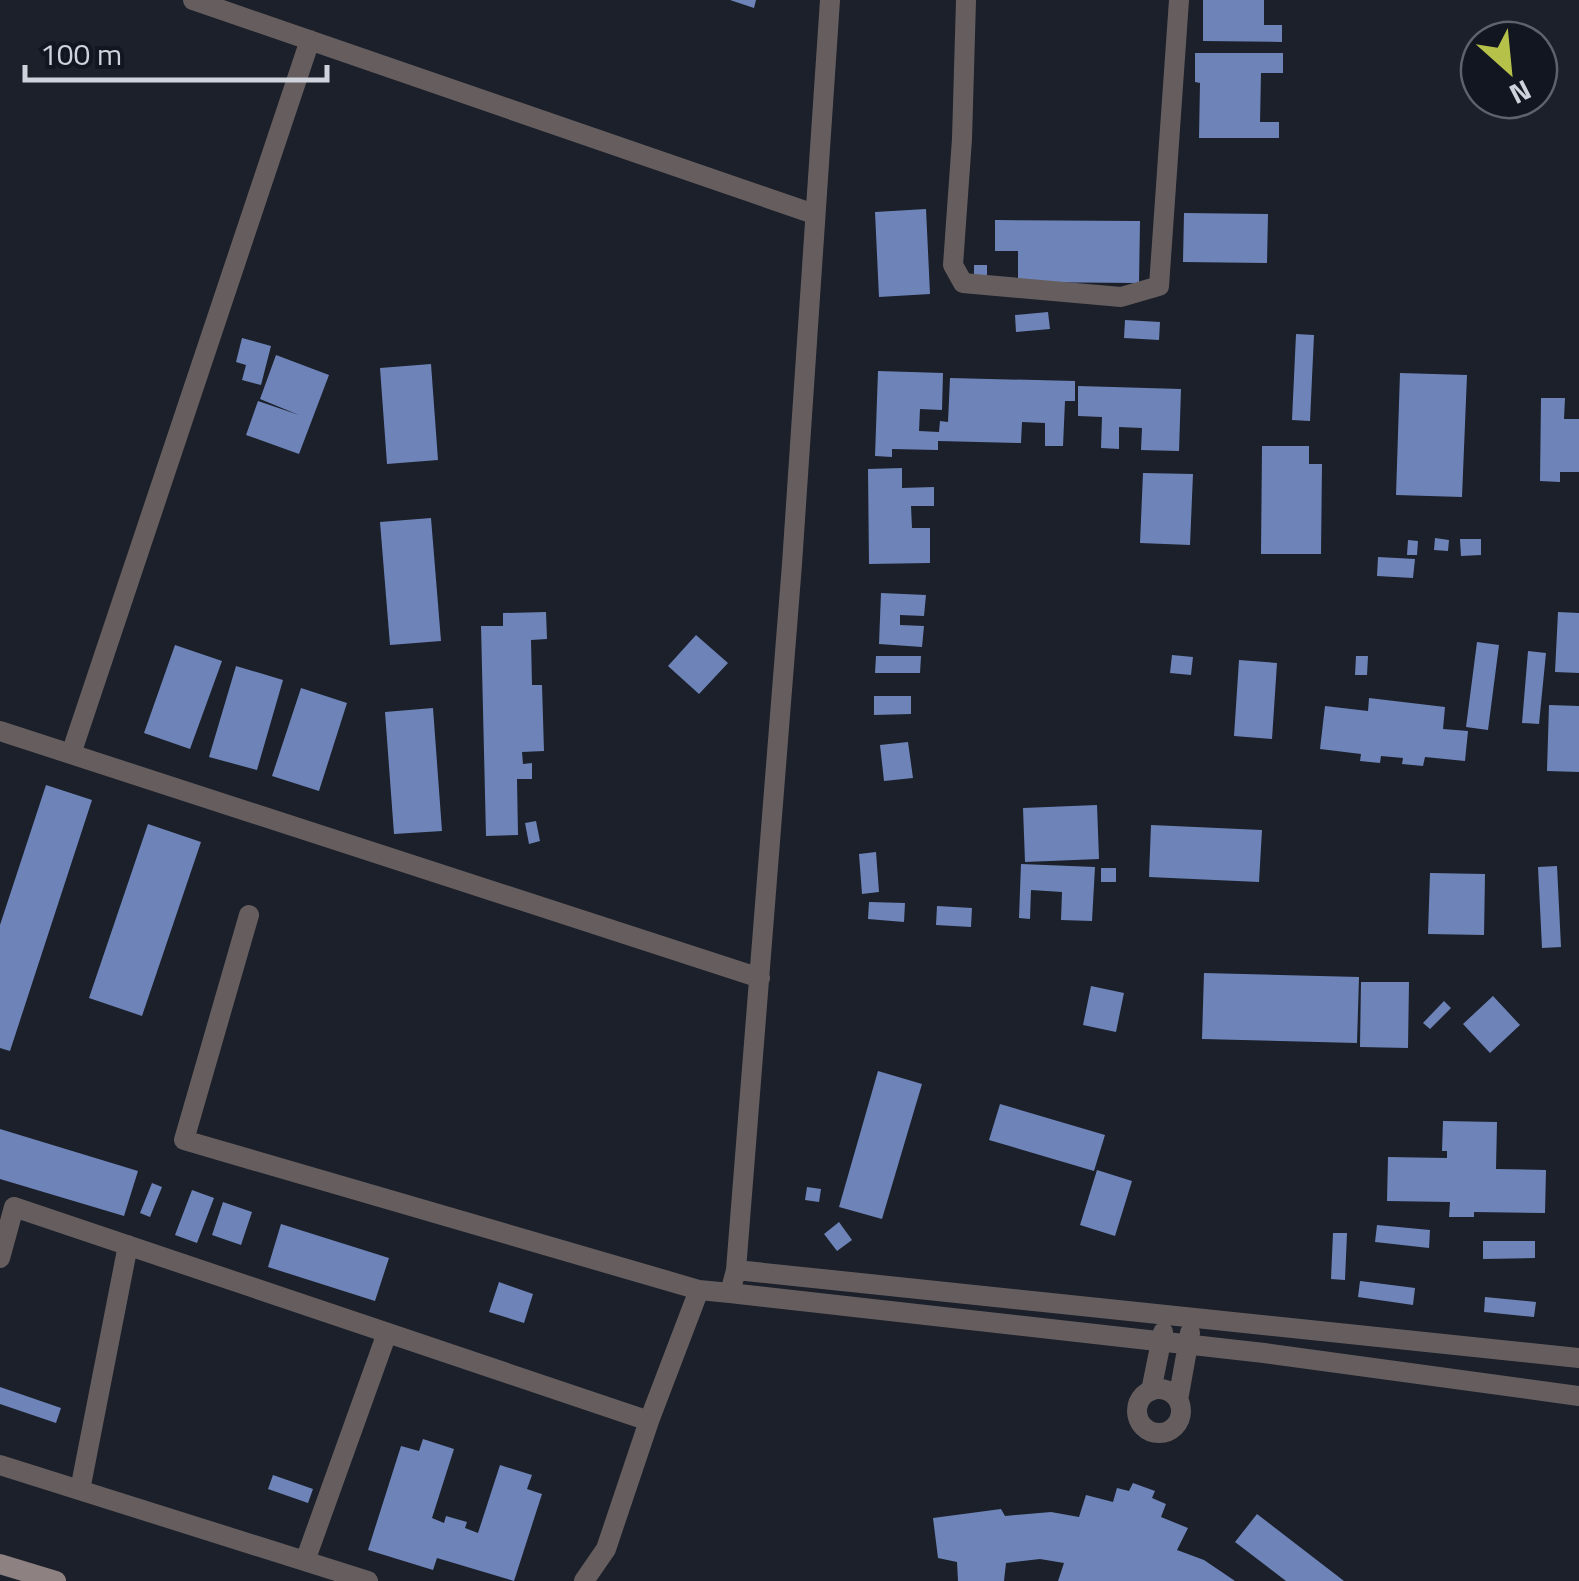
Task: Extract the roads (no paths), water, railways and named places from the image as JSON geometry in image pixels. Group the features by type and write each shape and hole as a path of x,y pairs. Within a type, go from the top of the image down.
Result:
{"main road":[{"path":"0,1564 56,1581"}],"street":[{"path":"193,0 814,214"},
{"path":"730,1293 736,1270 760,978 830,0"},
{"path":"966,0 954,264 963,283 1121,297 1159,286 1179,0"},
{"path":"72,754 310,40"},
{"path":"0,731 760,978"},
{"path":"249,915 184,1140 698,1290 1187,1344 1579,1396"},
{"path":"0,1258 14,1207 648,1421"},
{"path":"80,1490 128,1245"},
{"path":"736,1270 1579,1358"},
{"path":"584,1581 606,1549 648,1421 698,1290"},
{"path":"1164,1315 1151,1391 1140,1401 1137,1411 1140,1423 1152,1432 1167,1432 1181,1414 1178,1400 1194,1318"},
{"path":"305,1561 387,1333"},
{"path":"1151,1391 1166,1390 1178,1400"},
{"path":"0,1464 368,1581"}]}
